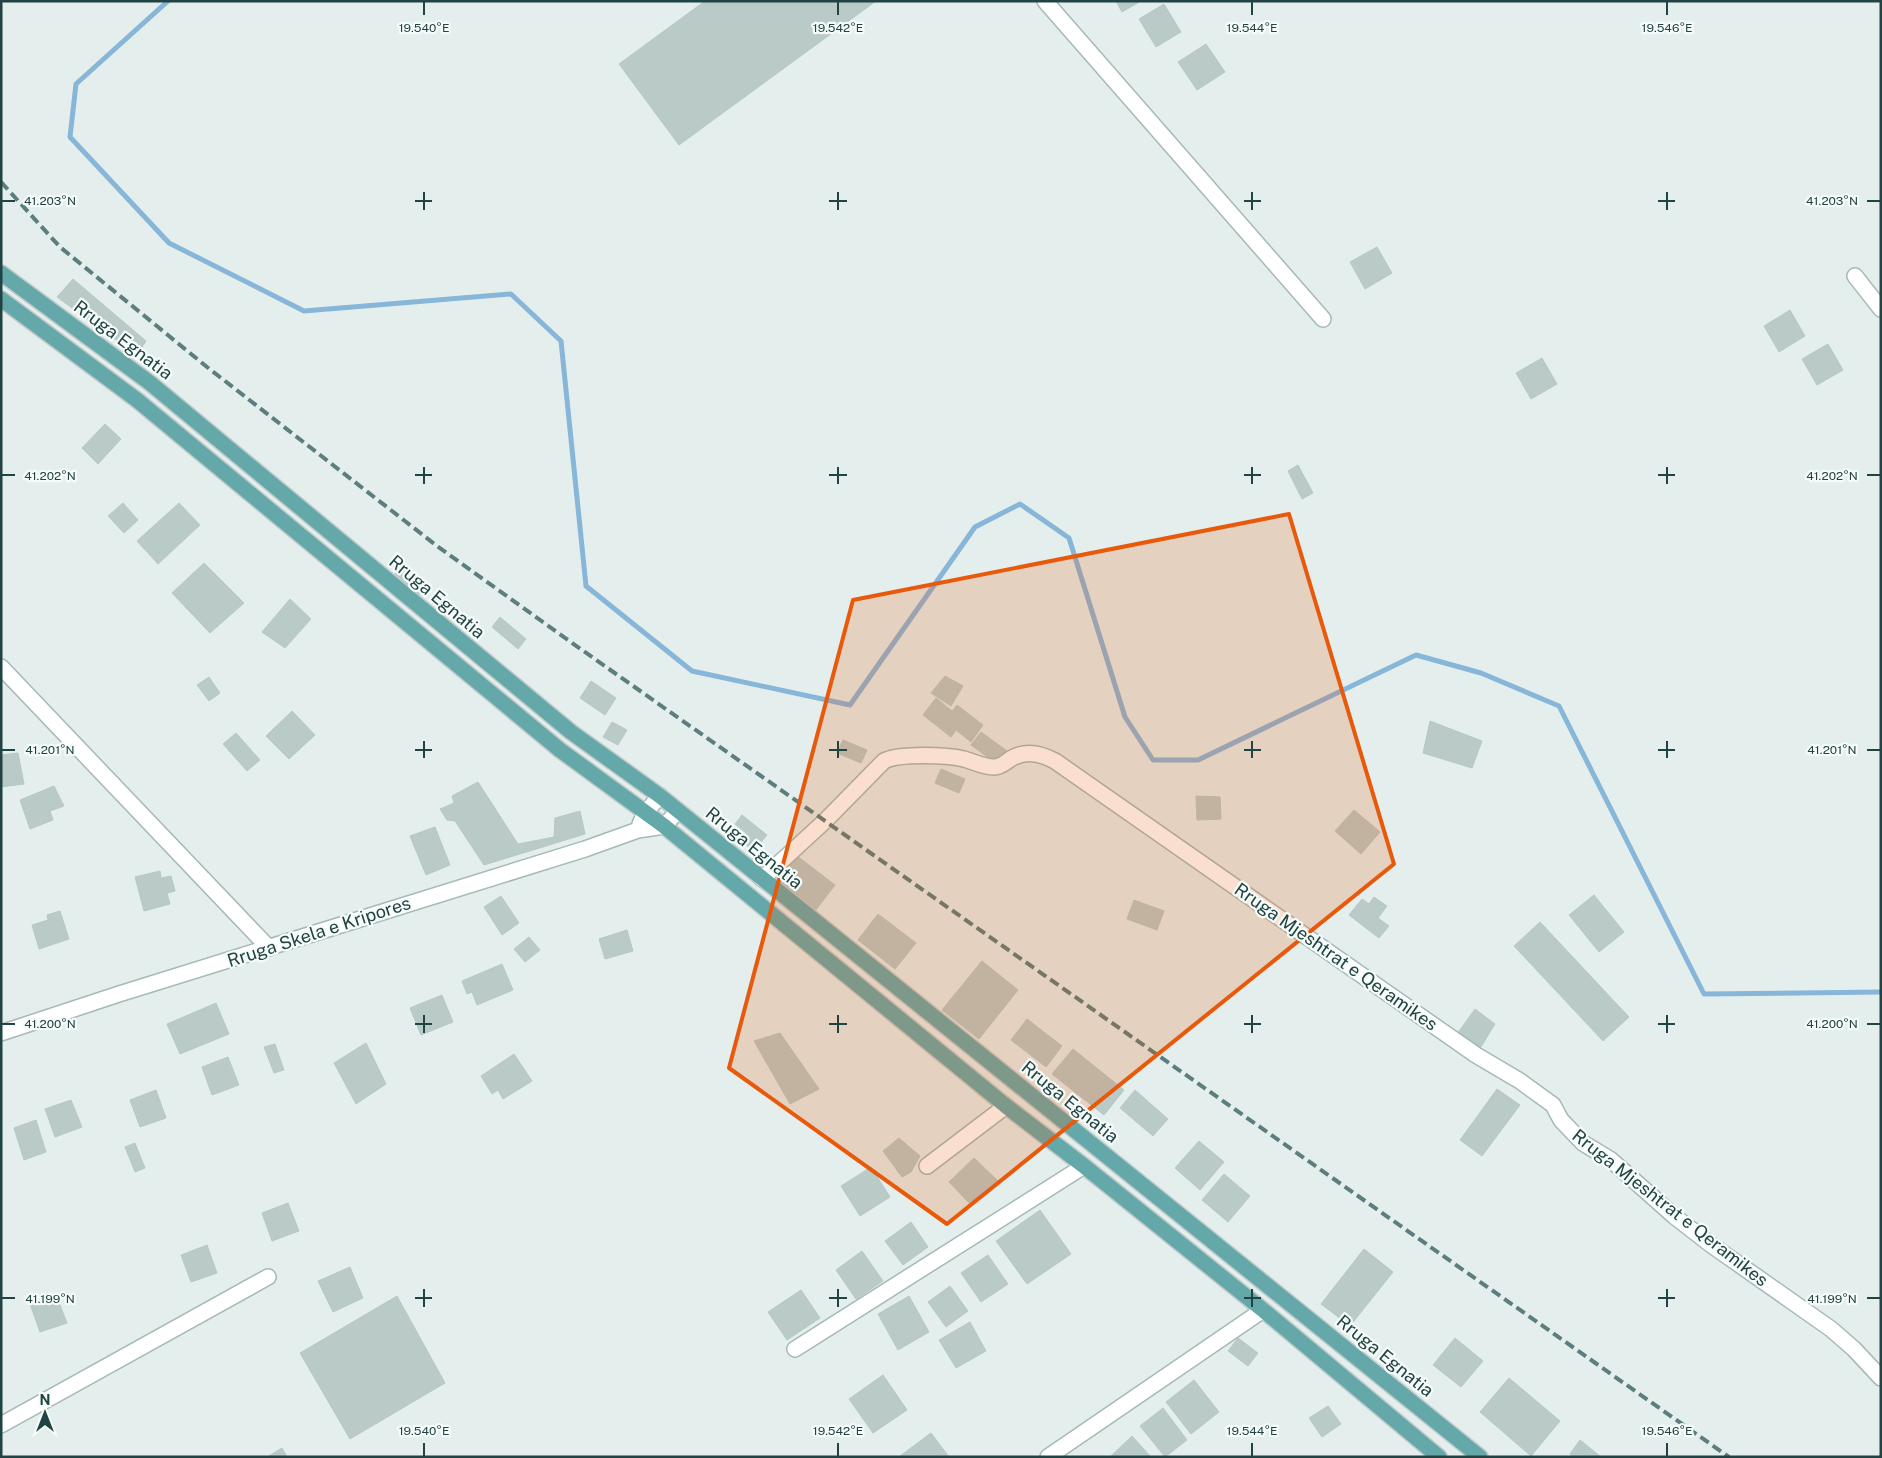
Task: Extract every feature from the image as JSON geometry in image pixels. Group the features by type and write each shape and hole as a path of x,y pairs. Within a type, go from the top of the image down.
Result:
{"main road":[{"name":"Rruga Egnatia","path":"1,273 150,383 571,732 660,796 1480,1457"},
{"path":"4,304 138,400 560,750 664,826 1006,1106 1263,1310 1439,1457"}],"street":[{"path":"1044,1 1323,319"},
{"path":"1855,276 1881,309"},
{"path":"1,667 269,948"},
{"name":"Rruga Mjeshtrat e Qeramikes","path":"762,879 825,821 884,761 893,756 947,756 994,767 1002,765 1021,754 1042,754 1054,760 1476,1055 1520,1081 1553,1105 1566,1126 1583,1143 1610,1160 1674,1216 1710,1244 1831,1329 1854,1349 1881,1378"},
{"path":"638,830 645,813 660,796"},
{"path":"664,826 678,811"},
{"name":"Rruga Skela e Kripores","path":"1,1033 119,994 585,849 638,830 664,826"},
{"path":"927,1166 1006,1106"},
{"path":"795,1349 1084,1166"},
{"path":"1,1425 268,1277"},
{"path":"1048,1457 1263,1310"}],"highlighted area":[{"path":"1289,514 1394,864 947,1224 729,1068 853,600"}],"building":[{"path":"705,1 876,1 679,145 619,64"},
{"path":"1116,1 1141,1 1122,12"},
{"path":"1164,4 1181,32 1156,47 1139,19"},
{"path":"1206,44 1225,72 1197,90 1178,62"},
{"path":"1377,247 1392,273 1365,289 1350,262"},
{"path":"73,279 146,341 137,355 57,297"},
{"path":"1790,310 1805,336 1779,352 1764,326"},
{"path":"1828,344 1843,370 1817,385 1802,359"},
{"path":"1542,358 1557,384 1531,399 1516,373"},
{"path":"105,424 121,439 98,464 82,448"},
{"path":"1298,465 1313,493 1302,499 1288,471"},
{"path":"123,503 138,520 124,533 108,516"},
{"path":"179,503 200,525 158,564 137,541"},
{"path":"204,563 244,603 210,633 172,593"},
{"path":"402,566 425,588 415,599 392,577"},
{"path":"290,599 311,619 285,648 262,632"},
{"path":"500,617 526,639 518,649 492,627"},
{"path":"945,676 963,686 951,706 931,693"},
{"path":"209,677 220,693 209,701 197,685"},
{"path":"591,681 616,698 605,715 580,698"},
{"path":"936,698 952,711 957,705 983,725 971,742 956,730 951,737 923,715"},
{"path":"292,711 315,735 289,759 266,736"},
{"path":"1430,721 1482,741 1472,768 1423,753"},
{"path":"612,722 627,730 618,745 603,737"},
{"path":"981,732 1007,751 997,764 971,745"},
{"path":"236,733 260,760 247,771 223,744"},
{"path":"843,740 867,750 861,763 837,753"},
{"path":"18,753 24,784 1,787 1,755"},
{"path":"941,769 965,779 959,793 935,783"},
{"path":"478,782 518,844 554,837 555,818 580,811 585,834 484,865 455,821 447,820 440,809 454,803 452,796"},
{"path":"54,786 64,806 50,811 53,820 30,829 20,800"},
{"path":"1196,796 1220,797 1221,819 1197,820"},
{"path":"1354,810 1380,832 1361,854 1335,831"},
{"path":"742,815 767,835 754,851 741,841 747,834 735,824"},
{"path":"435,827 450,865 426,875 410,836"},
{"path":"797,856 835,885 815,911 777,882"},
{"path":"160,871 161,878 171,876 175,891 167,893 170,904 144,911 135,877"},
{"path":"1594,895 1624,932 1599,952 1569,915"},
{"path":"501,896 519,923 502,935 484,907"},
{"path":"1374,897 1387,906 1378,918 1389,926 1379,938 1349,915 1362,899 1369,904"},
{"path":"1134,900 1164,911 1157,930 1127,919"},
{"path":"60,911 69,939 39,949 32,925 48,920 47,915"},
{"path":"878,914 916,943 895,969 858,940"},
{"path":"1540,922 1629,1017 1603,1041 1514,946"},
{"path":"627,930 633,951 605,959 599,939"},
{"path":"529,937 540,950 525,962 514,949"},
{"path":"982,961 1018,990 979,1039 942,1010"},
{"path":"502,964 513,990 477,1005 472,992 467,994 462,981"},
{"path":"442,995 453,1022 421,1035 410,1008"},
{"path":"216,1003 229,1034 180,1054 167,1024"},
{"path":"1475,1009 1495,1024 1479,1050 1457,1034"},
{"path":"1027,1019 1062,1046 1046,1067 1011,1040"},
{"path":"780,1033 819,1089 790,1104 754,1041"},
{"path":"366,1043 386,1084 356,1104 334,1063"},
{"path":"275,1044 284,1070 274,1073 264,1047"},
{"path":"1073,1049 1124,1090 1104,1115 1052,1074"},
{"path":"514,1054 532,1081 503,1099 498,1090 492,1094 481,1076"},
{"path":"228,1057 239,1085 212,1095 202,1067"},
{"path":"1497,1089 1520,1105 1482,1156 1460,1140"},
{"path":"156,1090 166,1118 140,1127 130,1100"},
{"path":"1135,1090 1168,1119 1153,1136 1120,1108"},
{"path":"71,1100 82,1127 55,1137 45,1109"},
{"path":"36,1120 46,1152 24,1160 14,1128"},
{"path":"899,1138 920,1156 911,1172 902,1177 883,1151"},
{"path":"1199,1141 1224,1162 1200,1190 1175,1168"},
{"path":"135,1143 145,1168 135,1172 125,1147"},
{"path":"974,1158 998,1181 972,1206 949,1182"},
{"path":"871,1167 890,1197 860,1216 841,1186"},
{"path":"1224,1174 1250,1196 1228,1222 1202,1200"},
{"path":"288,1203 299,1231 272,1241 262,1213"},
{"path":"1040,1210 1071,1254 1027,1284 996,1241"},
{"path":"911,1222 928,1247 903,1265 885,1241"},
{"path":"207,1245 217,1273 191,1282 181,1255"},
{"path":"1364,1249 1393,1272 1350,1326 1321,1304"},
{"path":"862,1251 883,1281 856,1299 836,1270"},
{"path":"988,1255 1008,1284 981,1302 961,1273"},
{"path":"350,1267 363,1298 333,1312 318,1281"},
{"path":"950,1286 968,1311 946,1327 928,1302"},
{"path":"801,1290 820,1318 787,1340 768,1312"},
{"path":"56,1295 67,1323 40,1332 30,1304"},
{"path":"397,1296 445,1383 350,1439 300,1353"},
{"path":"909,1296 929,1332 898,1350 878,1314"},
{"path":"970,1322 986,1351 956,1368 939,1340"},
{"path":"1238,1338 1258,1353 1248,1366 1228,1351"},
{"path":"1455,1338 1483,1361 1461,1387 1433,1365"},
{"path":"883,1375 907,1410 873,1433 849,1399"},
{"path":"1509,1378 1560,1421 1531,1456 1480,1412"},
{"path":"1194,1380 1219,1412 1191,1434 1166,1402"},
{"path":"1328,1406 1341,1424 1322,1437 1309,1418"},
{"path":"1163,1408 1187,1440 1165,1457 1140,1426"},
{"path":"931,1433 949,1457 900,1456"},
{"path":"1132,1436 1151,1457 1110,1457"},
{"path":"1580,1440 1601,1457 1573,1457 1570,1454"},
{"path":"282,1448 287,1457 267,1457"}],"waterway":[{"path":"168,1 76,84 70,137 169,243 304,311 511,294 561,341 586,586 692,671 850,705 975,527 1020,504 1069,538 1125,717 1153,760 1198,760 1416,655 1481,673 1559,706 1704,994 1881,992"}],"railway":[{"path":"1,182 60,247 207,367 437,546 1729,1457"}]}
